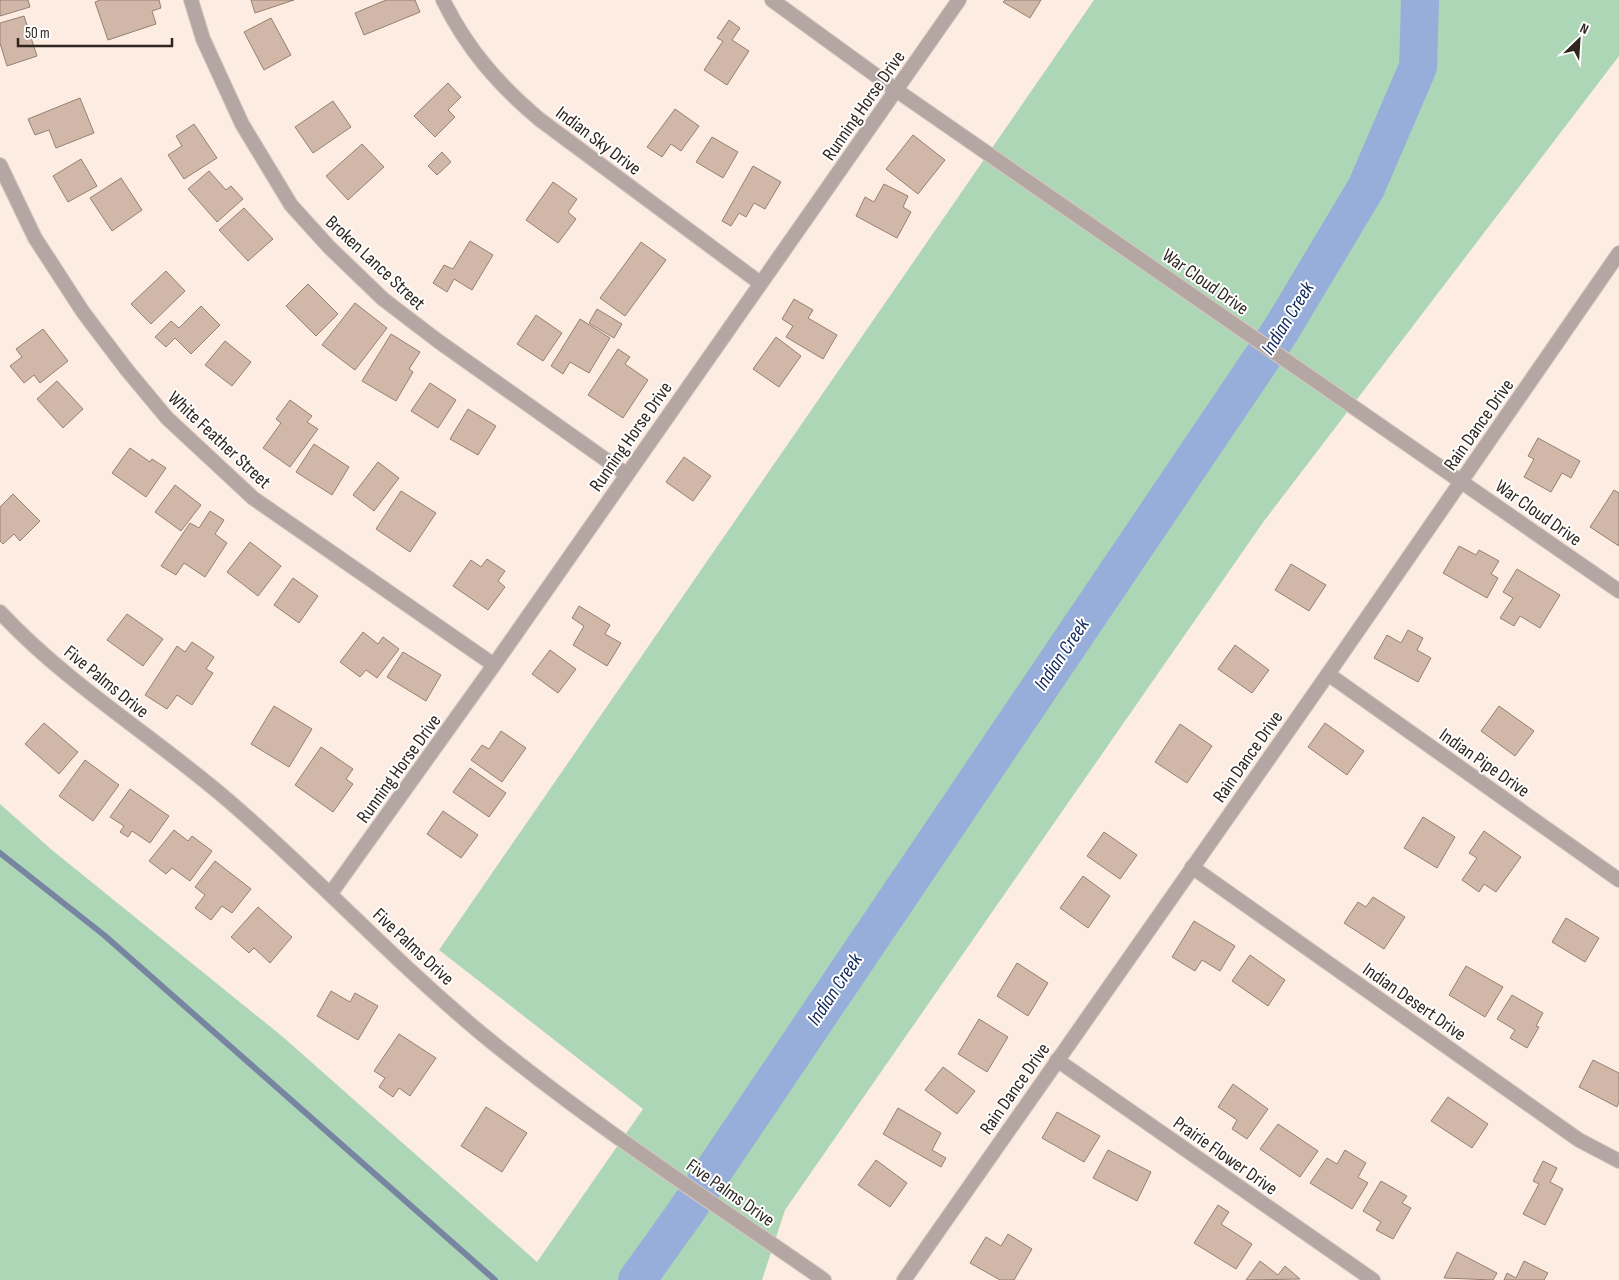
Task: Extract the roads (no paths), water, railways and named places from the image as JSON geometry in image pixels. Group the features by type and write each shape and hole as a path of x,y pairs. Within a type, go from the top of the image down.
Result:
{"street":[{"name":"Broken Lance Street","path":"191,0 203,39 242,124 291,205 329,248 383,299 438,341 626,474"},
{"name":"Indian Sky Drive","path":"443,0 454,22 476,56 505,90 539,119 760,283"},
{"name":"War Cloud Drive","path":"772,0 896,90 1348,401 1619,591"},
{"name":"Running Horse Drive","path":"331,893 494,666 626,474 959,0"},
{"name":"White Feather Street","path":"0,165 35,238 83,312 167,418 253,498 494,666"},
{"name":"Rain Dance Drive","path":"904,1280 1328,674 1619,253"},
{"name":"Five Palms Drive","path":"0,612 92,696 203,779 276,841 430,988 481,1033 545,1084 824,1280"},
{"name":"Indian Pipe Drive","path":"1328,674 1619,880"},
{"name":"Indian Desert Drive","path":"1192,867 1579,1140 1619,1161"},
{"name":"Prairie Flower Drive","path":"1057,1060 1373,1280"}],"waterway":[{"name":"Indian Creek","path":"637,1280 685,1213 1281,330 1366,188 1418,67 1420,0"},
{"path":"0,853 104,935 495,1280"}]}
